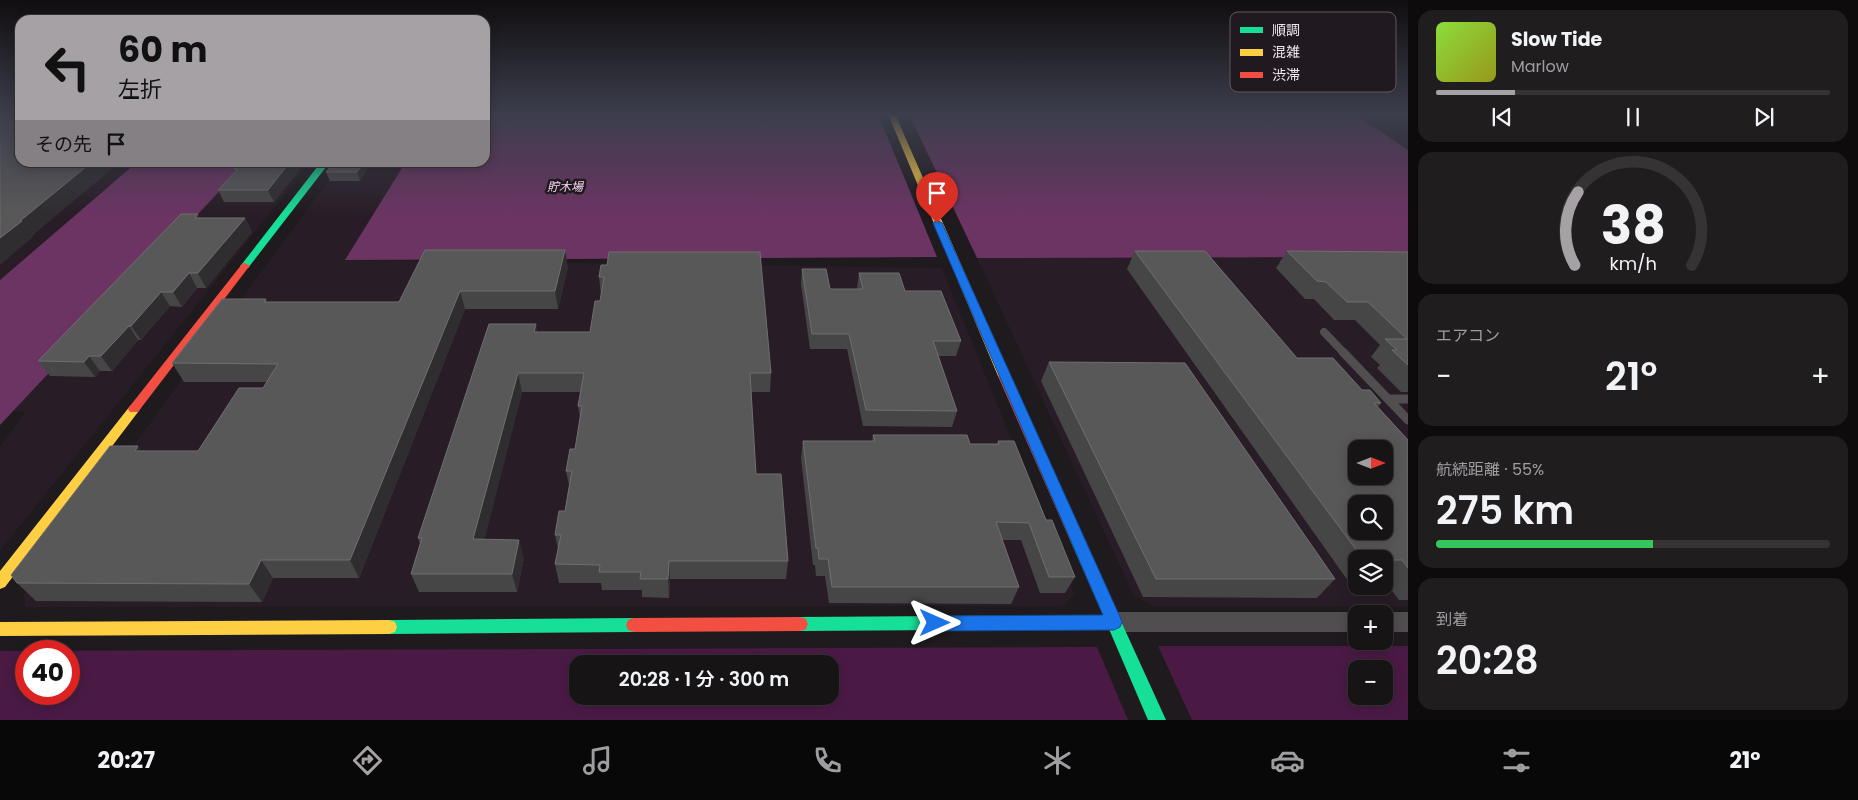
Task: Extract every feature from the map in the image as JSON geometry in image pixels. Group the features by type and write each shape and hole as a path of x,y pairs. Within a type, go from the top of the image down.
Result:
{"street":[{"path":"905,148 956,268 1157,720"},
{"path":"0,582 322,167"},
{"path":"0,629 1348,622"},
{"path":"1393,622 1408,622"}],"lane":[{"path":"1324,332 1408,420"},
{"path":"1388,399 1408,399"}],"shaded area":[{"path":"0,148 14,148 15,167 131,167 0,280"},
{"path":"242,167 307,167 0,551 0,447 25,412 13,411"},
{"path":"338,167 403,167 346,260 942,268 1074,594 1062,606 26,607 23,596"},
{"path":"1408,257 1408,606 1154,606 1134,596 977,258"},
{"path":"1158,646 1348,646 1348,650 1393,650 1393,646 1408,646 1408,720 1192,720"},
{"path":"1097,647 1128,720 0,720 0,651 15,651 15,705 80,705 80,651"}],"water":[{"name":"貯木場","path":"490,148 892,148 937,257 345,260 403,167 490,167"},
{"path":"925,148 1404,148 1408,150 1408,257 977,258"},
{"path":"131,167 242,167 0,425 0,280"}],"building":[{"path":"0,148 15,148 15,167 86,167 20,221 22,221 0,238"},
{"path":"236,167 286,167 268,190 218,190 238,169 234,169"},
{"path":"330,167 360,167 357,172 326,172"},
{"path":"181,214 198,214 195,218 245,218 198,273 189,273 173,292 161,292 101,356 89,356 84,362 38,361"},
{"path":"425,250 565,250 555,291 460,291 350,560 261,560 249,584 17,583 11,575 110,446 138,446 135,451 198,451 239,388 263,388 278,364 172,363 222,299 266,299 264,302 399,302"},
{"path":"1135,251 1205,251 1297,358 1333,358 1362,390 1370,390 1381,403 1374,403 1408,440 1408,568 1402,560 1393,560 1393,550 1356,550 1349,540 1393,540 1393,495 1348,495 1348,539"},
{"path":"1287,251 1408,252 1408,365 1392,350 1397,350 1385,339 1407,339 1368,302 1347,302 1326,282 1317,281"},
{"path":"609,252 760,252 771,373 750,373 756,474 781,474 788,561 669,561 668,579 640,579 641,572 599,572 600,565 555,564 561,535 555,535 559,511 565,511 572,471 566,471 570,449 575,449 582,406 578,406 584,373 518,373 473,539 519,540 512,574 411,574 422,538 418,538 489,324 536,324 534,332 590,332 595,301 600,301 604,277 599,277 601,265 607,265"},
{"path":"802,269 826,269 830,289 863,289 859,273 899,273 905,291 941,291 961,341 933,341 957,411 866,410 849,334 812,334"},
{"path":"1049,362 1185,363 1335,579 1156,579"},
{"path":"873,435 967,435 970,444 999,444 998,441 1014,441 1046,520 1052,520 1075,577 1049,577 1029,523 996,522 1019,587 832,587 828,559 819,559 818,548 816,548 803,441 875,441"}],"traffic: fast":[{"path":"245,266 322,167"},
{"path":"1077,540 1157,720"},
{"path":"800,624 1114,622"},
{"path":"389,627 634,625"}],"traffic: slow":[{"path":"905,148 1004,376"},
{"path":"0,582 134,409"},
{"path":"0,629 389,627"}],"traffic: jam":[{"path":"134,409 245,266"},
{"path":"1004,376 1077,540"},
{"path":"634,625 800,624"}],"route":[{"path":"935,623 1114,622 937,223"}]}
